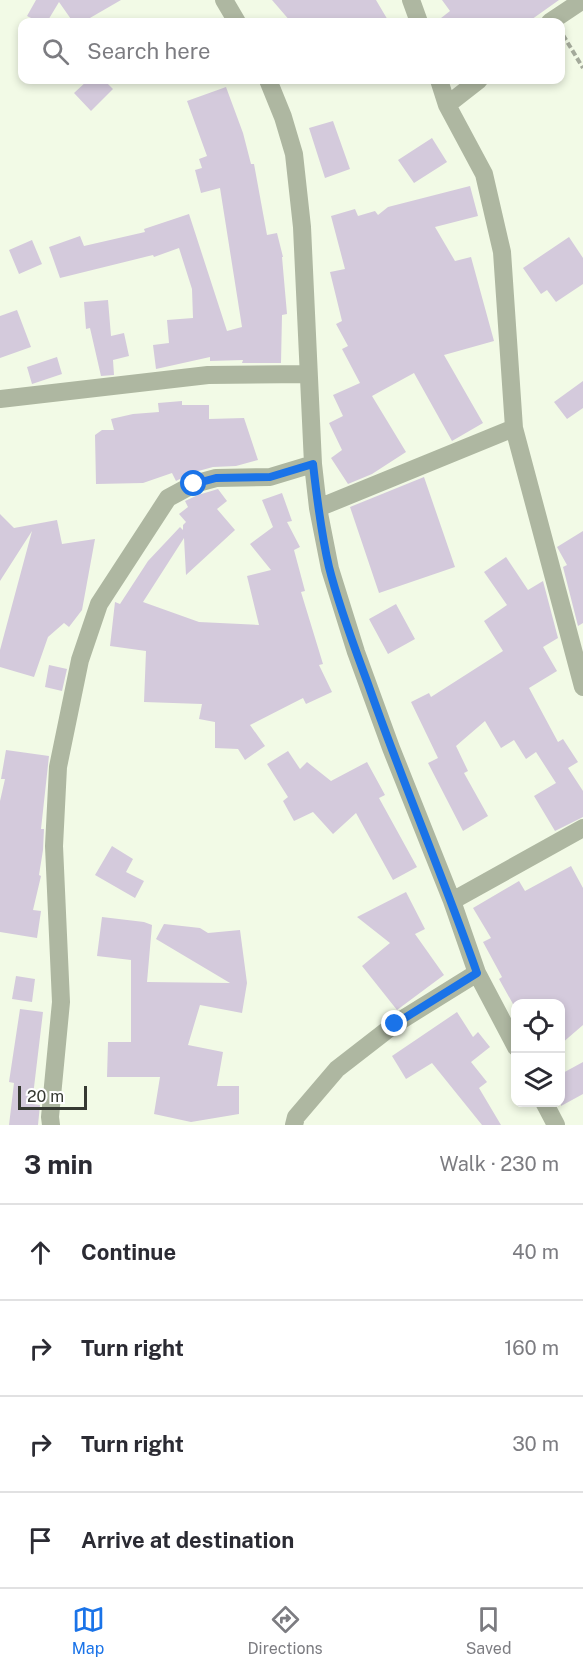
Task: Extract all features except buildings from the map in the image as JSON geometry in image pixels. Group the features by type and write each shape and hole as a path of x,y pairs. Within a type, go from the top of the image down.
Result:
{"street":[{"path":"224,0 235,18"},
{"path":"411,0 418,18"},
{"path":"556,18 583,0"},
{"path":"270,84 294,154 302,227 313,464 318,508 330,569 390,748 452,901 477,973 511,1038"},
{"path":"440,84 447,105 484,174 502,252 514,428 583,687"},
{"path":"447,105 474,84"},
{"path":"0,399 208,375 308,374"},
{"path":"318,508 514,428"},
{"path":"51,1125 62,1002 54,846 58,766 80,660 99,604 168,498 194,484 216,478 270,477 313,464"},
{"path":"452,901 583,828"},
{"path":"294,1125 301,1110 337,1068 395,1024 477,973"},
{"path":"547,1107 556,1125"}],"path":[{"path":"565,39 583,68"}],"route":[{"path":"194,484 216,478 270,477 313,464 318,508 330,569 356,652 390,748 452,901 477,973 395,1024"}]}
